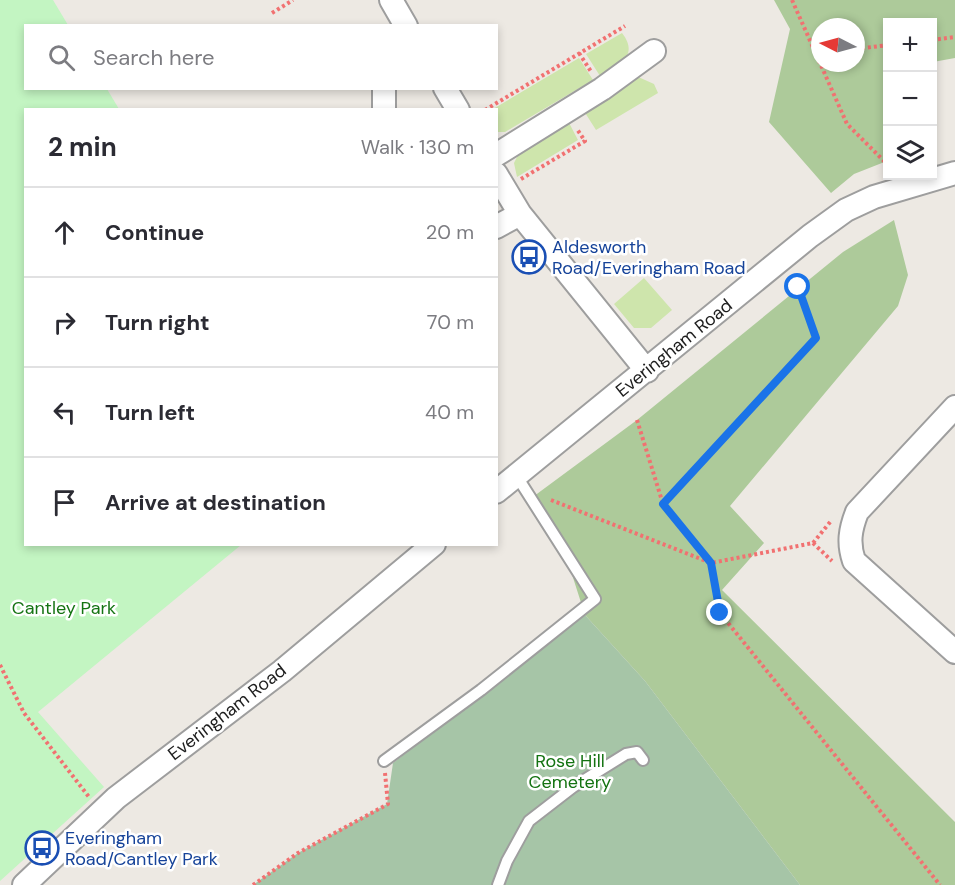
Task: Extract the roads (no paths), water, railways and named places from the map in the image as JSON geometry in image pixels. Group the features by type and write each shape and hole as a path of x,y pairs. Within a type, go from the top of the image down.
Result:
{"street":[{"path":"391,0 405,24"},
{"path":"498,154 602,90 654,51"},
{"path":"384,90 384,108"},
{"path":"446,90 457,108"},
{"name":"Everingham Road","path":"498,491 521,483 647,371 810,236 846,210 874,198 955,173"},
{"path":"501,181 520,214 647,371"},
{"path":"498,226 520,214"},
{"path":"955,407 857,512 851,526 849,546 854,561 955,652"},
{"name":"Everingham Road","path":"24,885 116,798 282,670 432,546"}],"lane":[{"path":"384,760 482,690 595,599 521,483"},
{"path":"498,885 507,861 529,821 573,787 626,754 637,752 643,760"}],"place":[{"name":"Aldesworth Road/Everingham Road","path":"529,257"},
{"name":"Everingham Road/Cantley Park","path":"42,848"}],"park label":[{"name":"Cantley Park","path":"64,608"},
{"name":"Rose Hill Cemetery","path":"570,771"}]}
